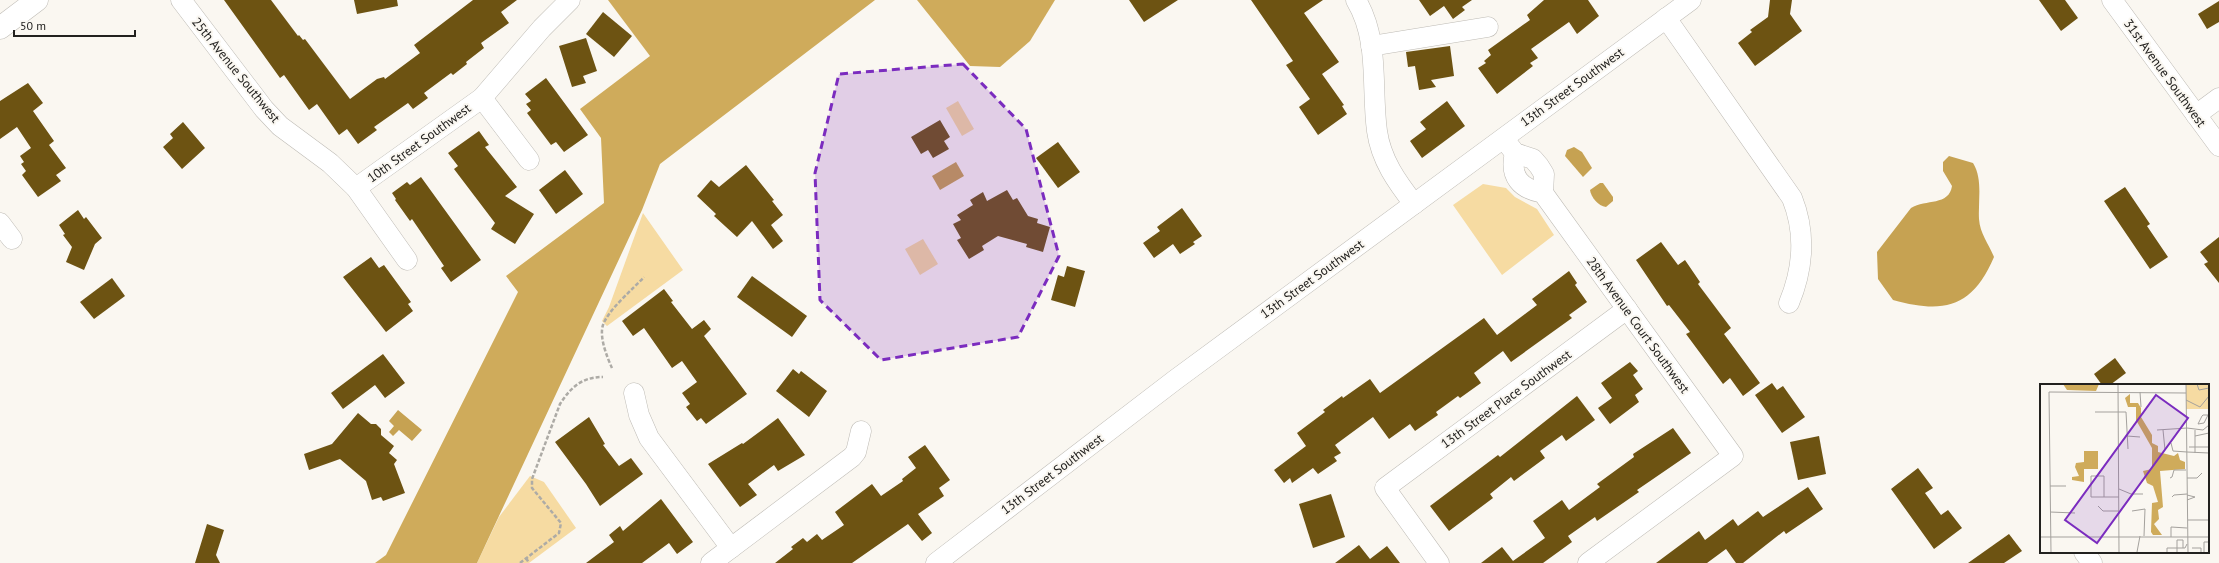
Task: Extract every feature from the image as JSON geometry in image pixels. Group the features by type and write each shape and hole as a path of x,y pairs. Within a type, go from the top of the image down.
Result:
{"main road":[{"path":"0,28 37,0"}],"street":[{"name":"25th Avenue Southwest","path":"181,0 264,109 280,126 330,163 356,188 407,260"},
{"name":"10th Street Southwest","path":"356,188 482,98 542,28 570,0"},
{"path":"1356,0 1363,12 1371,46 1377,132 1384,155 1393,176 1414,204"},
{"name":"13th Street Southwest","path":"936,563 1175,380 1414,204 1509,146 1666,18 1691,0"},
{"name":"31st Avenue Southwest","path":"2112,0 2219,146"},
{"path":"1666,18 1792,198 1800,223 1802,247 1799,275 1789,303"},
{"path":"1371,46 1488,27"},
{"name":"10th Street Southwest","path":"482,98 529,160"},
{"path":"2196,115 2219,98"},
{"name":"28th Avenue Court Southwest","path":"1509,146 1512,164 1518,180 1524,187 1543,193 1733,456 1588,563"},
{"path":"0,223 12,239"},
{"name":"13th Street Place Southwest","path":"1439,563 1385,488 1627,309"},
{"path":"634,393 639,415 649,438 731,548"},
{"path":"711,563 852,457 856,452 860,431"},
{"path":"2085,553 2092,563"}],"path":[{"path":"612,368 607,358 602,326 609,314 644,277"},
{"path":"520,563 559,533 562,527 561,523 532,488 532,484 560,404 568,392 581,381 591,377 603,377"},
{"path":"526,558 529,563"}],"highlighted area":[{"path":"963,64 1026,129 1059,256 1018,337 881,360 820,300 815,173 839,74"}],"shaded area":[{"path":"608,0 875,0 660,164 642,210 477,563 375,563 386,555 518,292 506,276 604,203 601,138 580,109 650,56"},
{"path":"917,0 1055,0 1030,41 1000,67 970,66"},
{"path":"958,101 974,129 962,136 946,108"},
{"path":"1574,147 1582,152 1592,168 1583,177 1565,156 1567,150"},
{"path":"1949,156 1973,163 1976,169 1979,183 1980,224 1994,257 1976,287 1966,297 1954,303 1942,306 1927,306 1893,300 1878,279 1877,252 1911,208 1917,205 1942,199 1950,192 1952,186 1943,171 1943,162"},
{"path":"956,162 964,176 940,190 932,176"},
{"path":"1600,183 1603,183 1613,197 1613,201 1606,207 1598,203 1593,198 1590,190"},
{"path":"1483,184 1506,188 1515,197 1537,209 1554,235 1502,275 1453,205"},
{"path":"643,213 683,270 607,326 602,321 609,307"},
{"path":"923,239 938,264 920,275 905,249"},
{"path":"398,410 422,430 412,441 399,430 393,436 389,432 394,426 389,421"},
{"path":"530,476 544,482 576,528 529,563 477,563 499,517"}],"building":[{"path":"224,0 271,0 298,36 299,35 303,40 305,39 350,99 377,79 384,77 385,79 420,53 414,45 473,0 517,0 501,12 509,23 481,43 484,48 466,62 467,64 453,75 451,73 424,93 428,98 413,109 408,103 374,127 377,130 358,144 347,129 339,135 317,104 309,110 284,75 280,78"},
{"path":"354,0 397,0 398,6 357,14"},
{"path":"1129,0 1178,0 1144,22"},
{"path":"1251,0 1323,0 1304,13 1339,62 1322,74 1344,105 1342,106 1347,114 1318,135 1299,107 1310,99 1286,65 1293,61"},
{"path":"1419,0 1472,0 1462,7 1465,10 1453,19 1444,6 1430,16"},
{"path":"1544,0 1588,0 1599,16 1577,34 1569,22 1531,49 1538,58 1530,63 1533,66 1497,94 1478,68 1486,63 1484,61 1491,55 1488,50 1530,20 1527,15"},
{"path":"1770,0 1792,0 1790,14 1802,31 1755,66 1738,43 1752,32 1750,30 1768,17"},
{"path":"2039,0 2065,0 2078,18 2061,31"},
{"path":"2219,1 2219,22 2207,29 2198,14"},
{"path":"603,12 632,36 614,57 586,34"},
{"path":"586,38 597,71 583,76 586,83 572,87 559,46"},
{"path":"1450,46 1454,76 1431,80 1436,87 1419,90 1415,66 1408,67 1406,52"},
{"path":"546,78 588,135 564,152 556,142 551,145 527,113 531,110 526,104 531,101 525,94"},
{"path":"28,83 43,103 33,111 54,141 49,145 66,168 56,175 61,181 38,197 22,175 26,171 21,164 24,162 20,156 31,148 17,127 0,139 0,101"},
{"path":"1447,101 1465,126 1422,158 1410,141 1426,129 1420,122"},
{"path":"940,120 950,137 944,141 949,149 933,158 928,150 921,154 911,137"},
{"path":"183,122 205,148 182,169 163,147 173,138 170,134"},
{"path":"479,131 489,145 485,147 517,187 505,196 534,214 515,244 491,229 495,223 454,169 458,166 448,153"},
{"path":"1058,142 1080,172 1058,188 1036,158"},
{"path":"746,165 774,200 772,201 783,215 771,225 783,241 773,249 752,221 737,237 714,216 716,214 697,196 711,180 719,187"},
{"path":"565,170 583,194 556,214 539,190"},
{"path":"421,177 481,260 451,282 441,268 444,266 412,219 410,221 395,200 396,199 392,193 407,182 410,185"},
{"path":"2125,187 2150,224 2147,226 2168,257 2150,269 2104,201"},
{"path":"1007,190 1013,200 1017,198 1028,216 1038,219 1037,223 1050,227 1043,252 1026,247 1027,244 998,236 982,246 984,250 969,259 957,240 961,238 953,224 961,220 957,215 973,205 970,200 983,192 987,201"},
{"path":"1182,208 1202,236 1193,242 1195,244 1180,254 1173,244 1154,258 1143,243 1160,231 1157,227"},
{"path":"78,210 84,219 86,217 102,238 95,244 84,270 66,262 72,247 63,235 65,234 59,225"},
{"path":"2219,237 2219,283 2204,264 2208,262 2200,252"},
{"path":"1661,242 1678,265 1685,260 1700,282 1698,284 1731,328 1724,334 1760,383 1743,396 1730,378 1723,384 1686,334 1690,332 1669,305 1667,306 1636,260"},
{"path":"371,257 379,268 384,265 411,302 408,304 413,311 386,332 343,277"},
{"path":"1067,266 1085,271 1075,307 1051,300 1058,275 1064,277"},
{"path":"1569,271 1577,283 1575,285 1587,302 1569,315 1572,318 1511,362 1503,351 1474,373 1481,383 1460,398 1458,396 1436,412 1438,415 1415,431 1410,424 1389,439 1373,417 1335,445 1341,453 1334,457 1337,461 1318,474 1313,468 1292,483 1290,478 1284,483 1274,470 1306,446 1297,433 1325,412 1323,410 1342,396 1343,398 1370,379 1380,393 1484,318 1497,335 1537,305 1532,299"},
{"path":"752,276 807,316 792,337 737,297"},
{"path":"112,278 125,296 94,319 80,302"},
{"path":"664,289 673,301 671,302 692,329 704,320 711,329 704,336 747,394 706,424 701,418 697,421 686,407 690,404 682,393 697,382 682,361 672,368 644,328 633,336 622,321"},
{"path":"383,354 405,383 385,398 375,385 343,409 331,393"},
{"path":"2115,358 2126,373 2111,384 2101,384 2094,374"},
{"path":"1630,362 1638,371 1633,375 1643,389 1635,395 1639,402 1610,424 1598,408 1612,398 1601,383"},
{"path":"793,369 799,374 801,371 827,391 809,417 776,391"},
{"path":"1772,383 1777,390 1783,386 1805,417 1782,433 1755,395"},
{"path":"1577,396 1595,420 1566,441 1562,435 1540,451 1545,458 1514,481 1511,477 1490,494 1493,498 1449,531 1430,506 1498,455 1500,457"},
{"path":"358,413 371,424 376,424 381,429 381,435 394,446 389,453 397,460 394,464 405,493 383,501 381,497 372,500 366,481 340,459 309,470 304,454 332,444"},
{"path":"589,417 605,444 603,445 619,466 631,458 643,474 600,506 586,484 555,442"},
{"path":"778,418 805,455 778,471 774,465 748,484 757,495 740,507 708,464 742,443 743,444"},
{"path":"1673,428 1691,453 1637,490 1639,492 1597,521 1595,517 1568,536 1572,542 1543,563 1481,563 1502,547 1513,561 1545,538 1533,521 1562,500 1569,510 1600,487 1597,484 1634,457 1633,454"},
{"path":"1819,436 1826,474 1798,480 1790,442"},
{"path":"925,445 950,480 939,488 944,496 918,514 932,533 922,541 908,524 852,563 775,563 793,549 791,547 803,538 807,542 817,534 822,540 844,525 835,512 872,484 881,496 903,481 902,479 916,468 908,457"},
{"path":"1918,468 1933,488 1925,493 1941,515 1948,510 1962,528 1934,549 1891,489"},
{"path":"1808,487 1823,509 1786,534 1784,531 1743,563 1736,563 1726,549 1707,563 1656,563 1699,531 1705,540 1733,519 1738,526 1758,511 1763,517"},
{"path":"1331,494 1345,537 1313,548 1299,504"},
{"path":"661,499 693,542 677,554 669,543 642,563 586,563 614,542 609,535 620,526 623,531"},
{"path":"207,524 224,530 216,555 220,563 195,563"},
{"path":"2009,534 2022,551 2004,563 1968,563"},
{"path":"1359,545 1370,559 1387,546 1400,563 1335,563"}]}
